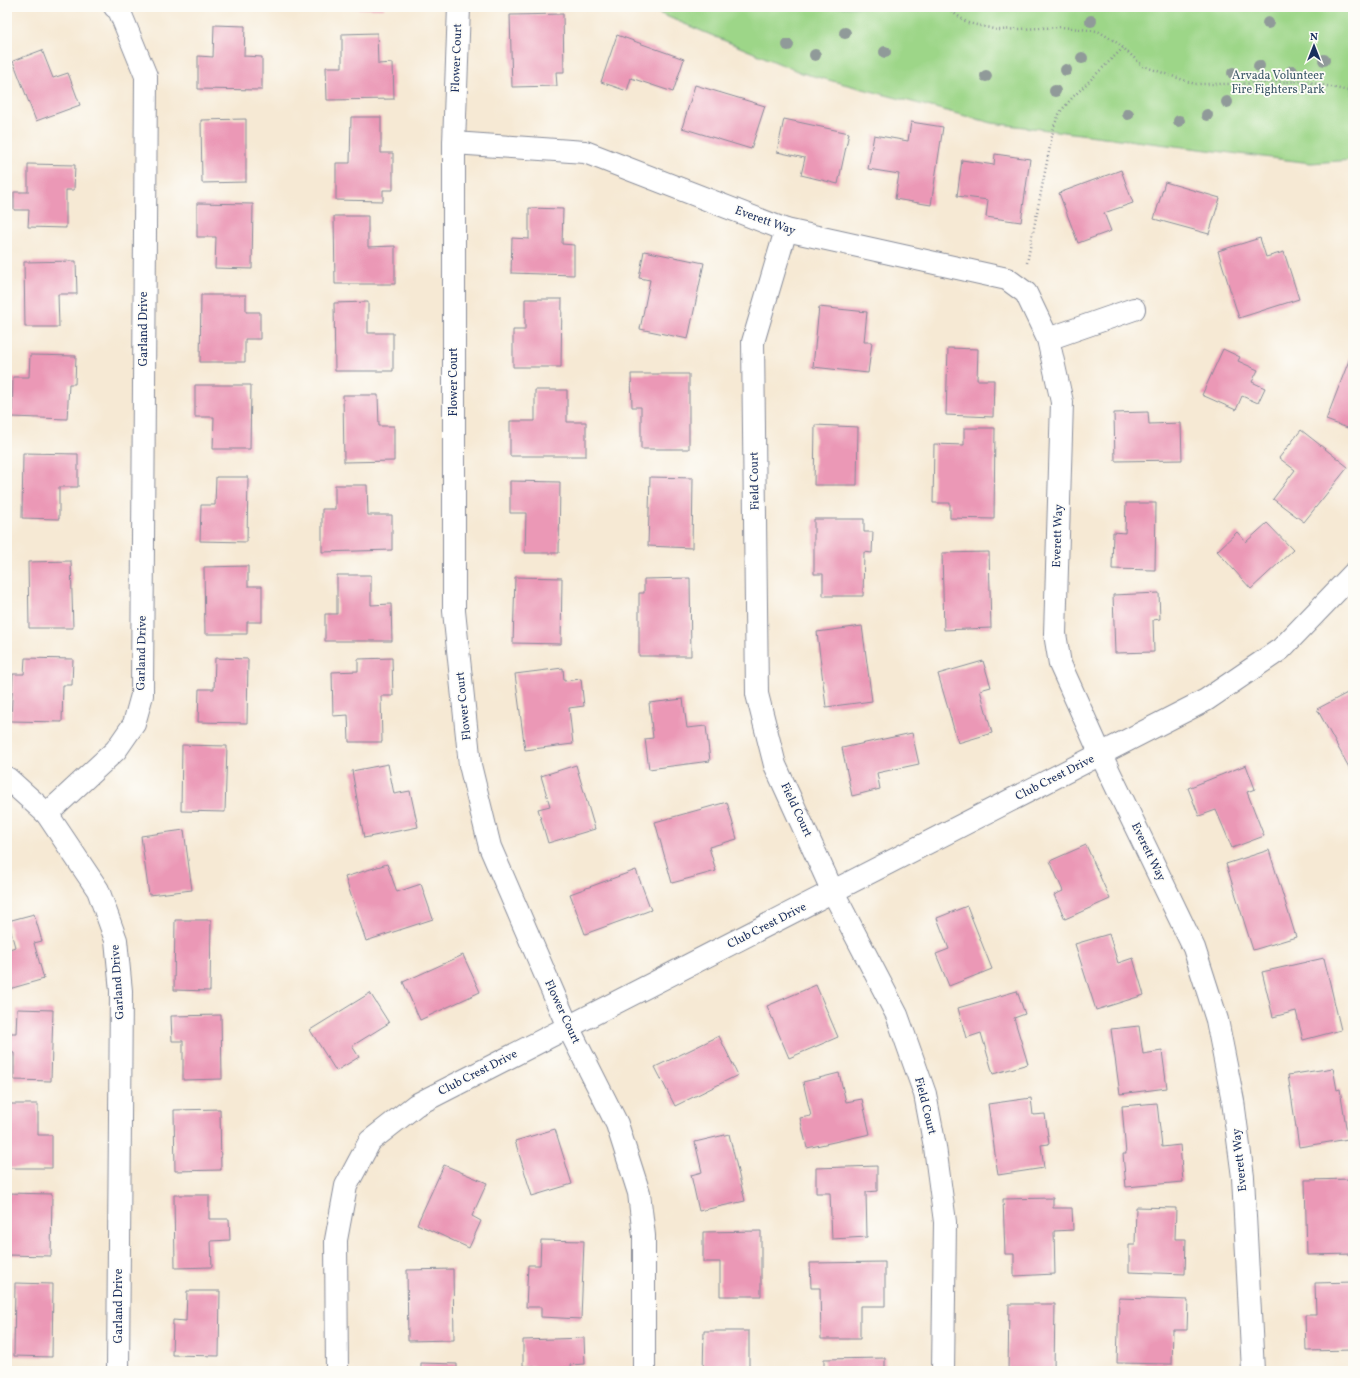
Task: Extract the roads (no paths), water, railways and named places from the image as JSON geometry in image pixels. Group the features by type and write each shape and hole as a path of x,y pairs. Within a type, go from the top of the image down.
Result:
{"street":[{"name":"Flower Court","path":"459,7 454,143 454,611 470,765 490,847 568,1027 617,1124 639,1193 644,1236 644,1371"},
{"name":"Garland Drive","path":"118,8 146,76 142,695 134,724 116,750 47,814 98,890 116,940 121,991 118,1371"},
{"name":"Everett Way","path":"454,143 585,152 786,230 1007,279 1026,293 1048,339 1062,402 1055,634 1060,664 1101,755 1194,948 1217,1020 1233,1101 1243,1177 1254,1371"},
{"name":"Field Court","path":"786,230 753,342 757,694 775,765 833,892 897,1015 925,1094 935,1147 945,1222 943,1371"},
{"path":"1048,339 1134,309"},
{"name":"Club Crest Drive","path":"337,1371 336,1240 346,1186 370,1141 416,1105 1206,700 1281,649 1349,586"},
{"path":"7,778 47,814"}],"park label":[{"name":"Arvada Volunteer Fire Fighters Park","path":"1278,83"}]}
